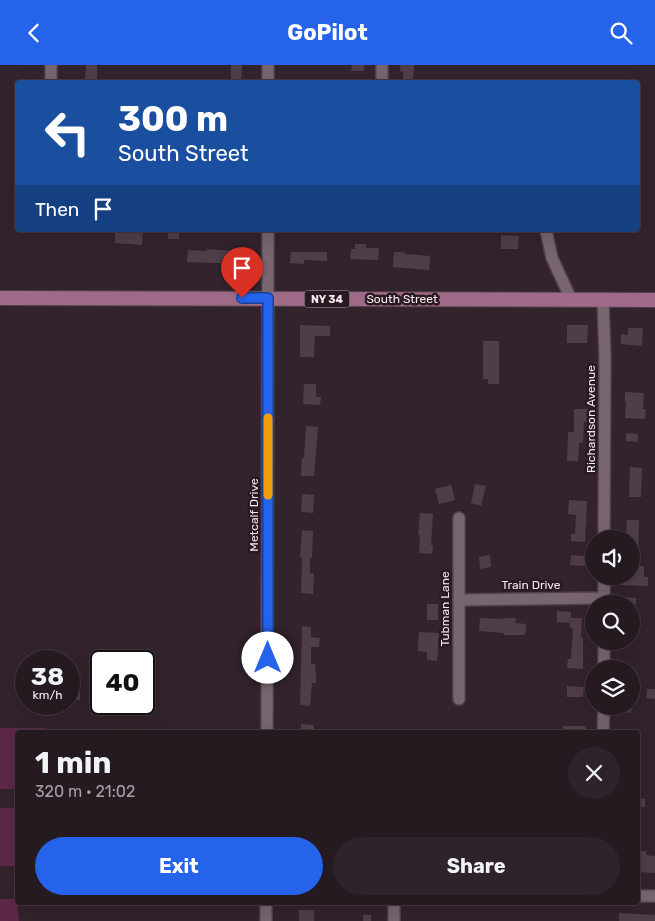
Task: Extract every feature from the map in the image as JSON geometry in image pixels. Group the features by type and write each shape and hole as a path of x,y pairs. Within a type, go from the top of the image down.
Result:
{"main road":[{"name":"South Street","path":"0,297 655,300"}],"street":[{"path":"51,65 51,80"},
{"path":"268,65 268,80"},
{"path":"382,65 382,80"},
{"name":"Metcalf Drive","path":"267,730 268,232"},
{"path":"546,232 552,258 571,299"},
{"name":"Richardson Avenue","path":"603,300 605,358 604,530"},
{"name":"Tubman Lane","path":"459,518 459,699"},
{"name":"Train Drive","path":"459,600 585,601"},
{"path":"604,715 604,730"},
{"path":"640,896 655,896"},
{"path":"266,905 266,921"},
{"path":"394,905 394,921"}],"shaded area":[{"path":"0,728 46,728 46,730 15,730 15,789 0,789"},
{"path":"0,808 15,808 15,866 0,866"},
{"path":"0,899 15,899 19,921 0,921"}],"building":[{"path":"86,65 97,65 97,80 85,80"},
{"path":"231,65 242,65 241,80 231,80"},
{"path":"352,65 364,65 364,71 351,71"},
{"path":"400,65 414,65 413,80 403,80 403,72 400,71"},
{"path":"115,232 143,232 142,245 115,243"},
{"path":"168,232 179,232 179,239 168,239"},
{"path":"501,235 519,236 518,249 501,249"},
{"path":"355,244 366,244 366,248 379,248 378,260 350,259 351,249 355,249"},
{"path":"207,249 249,252 248,264 187,262 188,250 207,251"},
{"path":"291,252 327,252 327,261 304,260 304,264 290,263"},
{"path":"394,252 430,256 429,270 393,267"},
{"path":"300,325 330,326 330,336 315,336 314,357 300,357"},
{"path":"567,325 588,325 587,343 567,343"},
{"path":"628,328 643,328 642,346 621,344 621,334 628,335"},
{"path":"483,341 499,341 499,384 488,384 488,379 483,379"},
{"path":"304,384 316,384 316,397 321,397 320,405 303,404"},
{"path":"625,392 644,393 643,409 646,409 645,419 625,418"},
{"path":"574,409 588,409 588,422 584,422 583,443 579,443 578,461 567,461 568,432 574,432"},
{"path":"306,426 318,427 314,476 301,476"},
{"path":"626,433 638,434 638,442 626,441"},
{"path":"630,467 642,468 641,497 629,497"},
{"path":"475,484 486,486 481,506 471,503"},
{"path":"451,485 455,500 439,504 435,489"},
{"path":"302,494 314,495 313,513 301,512"},
{"path":"569,500 587,501 585,542 571,541 571,534 575,534 576,515 568,514"},
{"path":"420,513 433,514 432,554 419,553"},
{"path":"627,520 639,520 639,530 626,530"},
{"path":"302,530 313,531 310,573 314,573 313,594 301,593 302,557 300,557"},
{"path":"490,555 491,567 480,569 479,557"},
{"path":"571,555 585,556 585,566 570,565"},
{"path":"640,566 644,566 644,577 648,577 648,586 620,585 640,585"},
{"path":"427,604 438,604 438,620 427,620"},
{"path":"557,611 571,612 571,618 582,618 583,669 567,668 568,659 571,659 573,629 570,628 570,623 557,622"},
{"path":"480,618 516,618 515,623 526,624 525,635 504,635 504,633 479,631"},
{"path":"302,626 311,627 311,637 320,638 319,647 311,647 311,664 315,664 316,683 312,683 310,706 300,705"},
{"path":"419,632 439,633 437,661 427,660 427,652 418,651"},
{"path":"567,686 584,687 583,697 567,697"},
{"path":"647,689 655,689 655,699 646,698"},
{"path":"301,724 314,725 314,730 301,730"},
{"path":"563,726 586,726 586,730 563,730"},
{"path":"640,798 645,799 645,807 640,807"},
{"path":"640,851 647,851 646,855 655,856 655,873 640,872"},
{"path":"299,910 314,910 314,921 299,921"},
{"path":"619,913 655,915 655,921 619,921"},
{"path":"363,915 371,915 371,921 363,921"}],"slow traffic":[{"path":"268,418 268,495"}],"route":[{"path":"242,298 268,298 268,658"}]}
